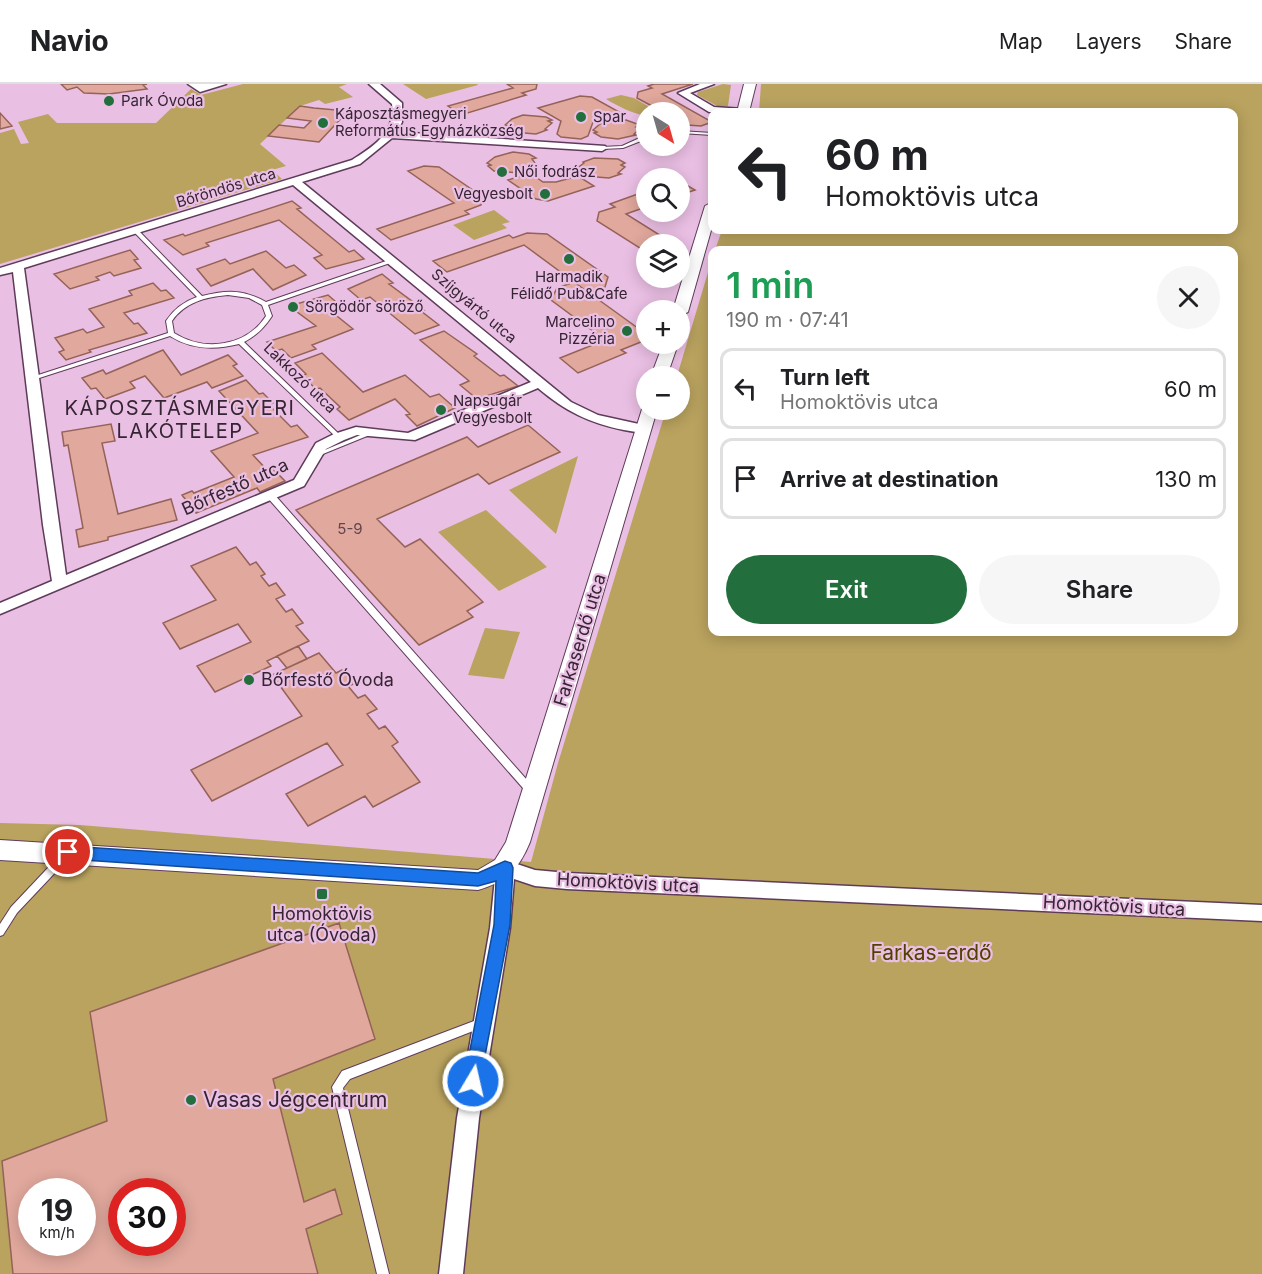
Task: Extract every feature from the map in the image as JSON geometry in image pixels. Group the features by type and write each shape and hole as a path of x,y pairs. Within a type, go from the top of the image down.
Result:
{"street":[{"path":"193,84 200,89 221,84"},
{"path":"374,84 397,103 399,117 390,135 602,148"},
{"path":"709,84 683,93 709,108"},
{"path":"744,108 750,84"},
{"name":"Bőröndös utca","path":"0,272 357,162 379,148 390,135"},
{"name":"Szíjgyártó utca","path":"296,182 581,415 636,418"},
{"path":"684,300 708,219"},
{"path":"18,266 50,525 60,584"},
{"name":"Bőrfestő utca","path":"0,609 300,483 321,446 339,437 356,431 410,437 540,383"},
{"name":"Farkaserdő utca","path":"505,868 518,842 646,420"},
{"path":"0,850 68,852 478,880 489,878 505,868"},
{"path":"451,1274 456,1202 482,1023 502,925 505,868"},
{"name":"Homoktövis utca","path":"505,868 535,878 567,881 1262,913"}],"lane":[{"path":"690,133 708,134"},
{"path":"602,148 623,147 636,141"},
{"path":"136,231 201,298"},
{"path":"31,379 171,334 168,327 172,315 201,298 240,294 265,304 391,261"},
{"name":"Lakkozó utca","path":"171,334 186,343 197,345 240,341 252,335 267,322 269,316 265,304"},
{"name":"Lakkozó utca","path":"240,341 339,437"},
{"path":"316,455 370,433"},
{"path":"270,495 533,794"},
{"path":"0,932 14,910 68,852"},
{"path":"383,1274 337,1087 346,1075 482,1023"}],"green space":[{"path":"243,84 347,84 339,87 353,97 325,104 319,100 300,106 260,144 286,166 272,170 282,179 0,264 0,133 14,129 21,144 29,143 18,122 48,114 57,123 156,123 191,89 201,95"},
{"path":"403,84 477,84 478,85 426,99"},
{"path":"723,84 731,85 728,106 719,107 697,95 698,92"},
{"name":"Farkas-erdő","path":"761,84 1262,84 1262,1274 0,1274 0,823 80,825 531,862 558,763 663,420 690,420 690,366 680,366 684,354 690,354 690,333 708,272 708,636 1238,636 1238,246 716,246 721,234 1238,234 1238,108 759,108"},
{"path":"621,95 641,102 636,102 636,113 606,99"},
{"path":"494,210 510,222 502,224 507,228 474,240 453,225"},
{"path":"578,456 556,534 509,490"},
{"path":"486,510 547,567 499,591 438,532"},
{"path":"485,628 520,632 504,679 468,675"}],"building":[{"path":"61,84 147,84 143,85 147,89 109,94 84,93 77,87 67,90"},
{"path":"507,84 537,84 536,89 522,93 526,95 461,115 448,106 513,88"},
{"path":"693,84 662,94 676,102 644,102 637,98 638,92 652,88 648,86"},
{"name":"Spar","path":"580,96 592,97 621,113 593,122 588,136 581,139 561,137 557,134 561,121 538,108"},
{"name":"Káposztásmegyeri Református Egyházközség","path":"300,106 348,111 319,142 268,136 279,125 304,128 311,121 287,118"},
{"path":"690,110 708,120 708,123 701,126 690,125"},
{"path":"0,113 12,126 0,129"},
{"path":"523,115 546,117 552,120 548,121 552,123 545,129 547,130 536,134 512,132 506,128 509,127 505,125 512,119"},
{"path":"626,120 636,124 634,134 636,135 618,139 601,137 593,130 600,124"},
{"path":"513,152 529,154 536,158 532,159 535,163 529,167 531,168 519,173 494,171 488,166 491,165 487,163 495,157"},
{"path":"594,158 618,159 625,163 621,165 625,167 618,173 621,174 609,178 584,176 577,172 579,171 576,169 583,162"},
{"path":"424,166 439,167 483,197 481,205 465,211 469,214 391,240 377,229 454,203 408,171"},
{"path":"530,173 543,182 556,182 578,176 594,186 548,201 536,199 508,180"},
{"path":"636,195 636,210 626,214 658,234 636,234 636,246 597,221 599,212 615,207 610,204"},
{"path":"292,201 301,208 297,209 349,252 354,250 364,259 326,269 314,258 322,255 279,220 206,243 209,246 183,255 164,240 183,234 185,236"},
{"path":"527,233 547,234 608,277 605,287 589,293 524,245 447,272 433,261 509,235 513,238"},
{"path":"130,250 138,259 134,260 141,268 114,276 110,272 96,277 99,280 70,289 54,274"},
{"path":"266,251 286,268 294,265 306,275 273,290 253,269 211,286 197,269 225,259 230,264"},
{"path":"382,274 393,283 389,284 424,310 421,311 439,325 415,334 370,297 361,300 348,289"},
{"path":"574,282 636,327 636,344 621,350 626,353 578,373 560,358 605,340 551,300 557,288"},
{"path":"153,283 161,291 166,290 174,298 124,313 147,333 89,350 91,352 66,360 59,352 64,350 55,338 83,329 87,333 104,327 89,309 132,295 129,291"},
{"path":"328,295 343,308 332,312 353,329 312,345 316,349 291,358 282,349 276,351 267,342 316,326 289,306"},
{"path":"444,331 477,354 474,356 500,376 504,375 518,386 477,399 460,385 469,381 420,340"},
{"path":"163,350 181,375 228,355 237,364 233,366 243,376 212,388 207,382 164,398 145,376 130,382 135,388 105,399 96,388 91,389 82,378 103,370 106,374"},
{"path":"322,353 363,392 405,375 430,397 439,394 455,408 417,426 406,415 410,414 395,399 349,420 337,409 340,407 320,388 316,389 302,376 306,374 295,363"},
{"path":"246,380 259,394 263,393 273,403 269,405 291,427 297,425 308,437 253,455 268,471 273,469 285,481 260,492 257,488 196,513 182,495 192,491 194,493 234,477 211,451 258,433 219,391"},
{"path":"111,424 115,441 102,443 118,514 171,499 177,520 108,537 108,540 79,547 76,530 83,528 68,445 64,446 62,432"},
{"path":"528,425 560,452 489,484 478,474 377,519 405,547 420,539 483,602 467,611 473,617 419,645 296,510 467,437 478,447"},
{"path":"236,547 250,565 256,562 265,574 261,576 269,586 276,583 285,595 276,599 286,612 292,609 303,623 296,626 309,641 267,661 271,666 215,692 197,666 251,642 238,624 180,649 163,623 216,600 191,566"},
{"path":"298,646 307,659 287,668 277,656"},
{"path":"319,653 336,673 342,670 354,684 348,686 358,698 365,695 377,709 367,714 379,729 385,726 398,742 392,746 420,782 373,807 365,796 308,826 286,794 343,765 327,743 212,801 191,770 302,716 272,675"},
{"name":"Vasas Jégcentrum","path":"339,923 375,1039 273,1079 304,1202 335,1189 342,1214 306,1229 318,1274 13,1274 2,1161 107,1121 90,1012"}],"place":[{"name":"Park Óvoda","path":"109,101"},
{"name":"Spar","path":"581,117"},
{"name":"Káposztásmegyeri Református Egyházközség","path":"323,123"},
{"name":"Női fodrász","path":"502,172"},
{"name":"Vegyesbolt","path":"545,194"},
{"name":"Harmadik Félidő Pub&Cafe","path":"569,259"},
{"name":"Sörgödör söröző","path":"293,307"},
{"name":"Marcelino Pizzéria","path":"627,331"},
{"name":"Napsugár Vegyesbolt","path":"441,410"},
{"name":"Bőrfestő Óvoda","path":"249,680"},
{"name":"Homoktövis utca (Óvoda)","path":"322,894"},
{"name":"Vasas Jégcentrum","path":"191,1100"}],"district":[{"name":"KÁPOSZTÁSMEGYERI LAKÓTELEP","path":"180,420"}],"route":[{"path":"68,852 258,867 478,880 489,878 505,868 502,925 473,1081"}]}
